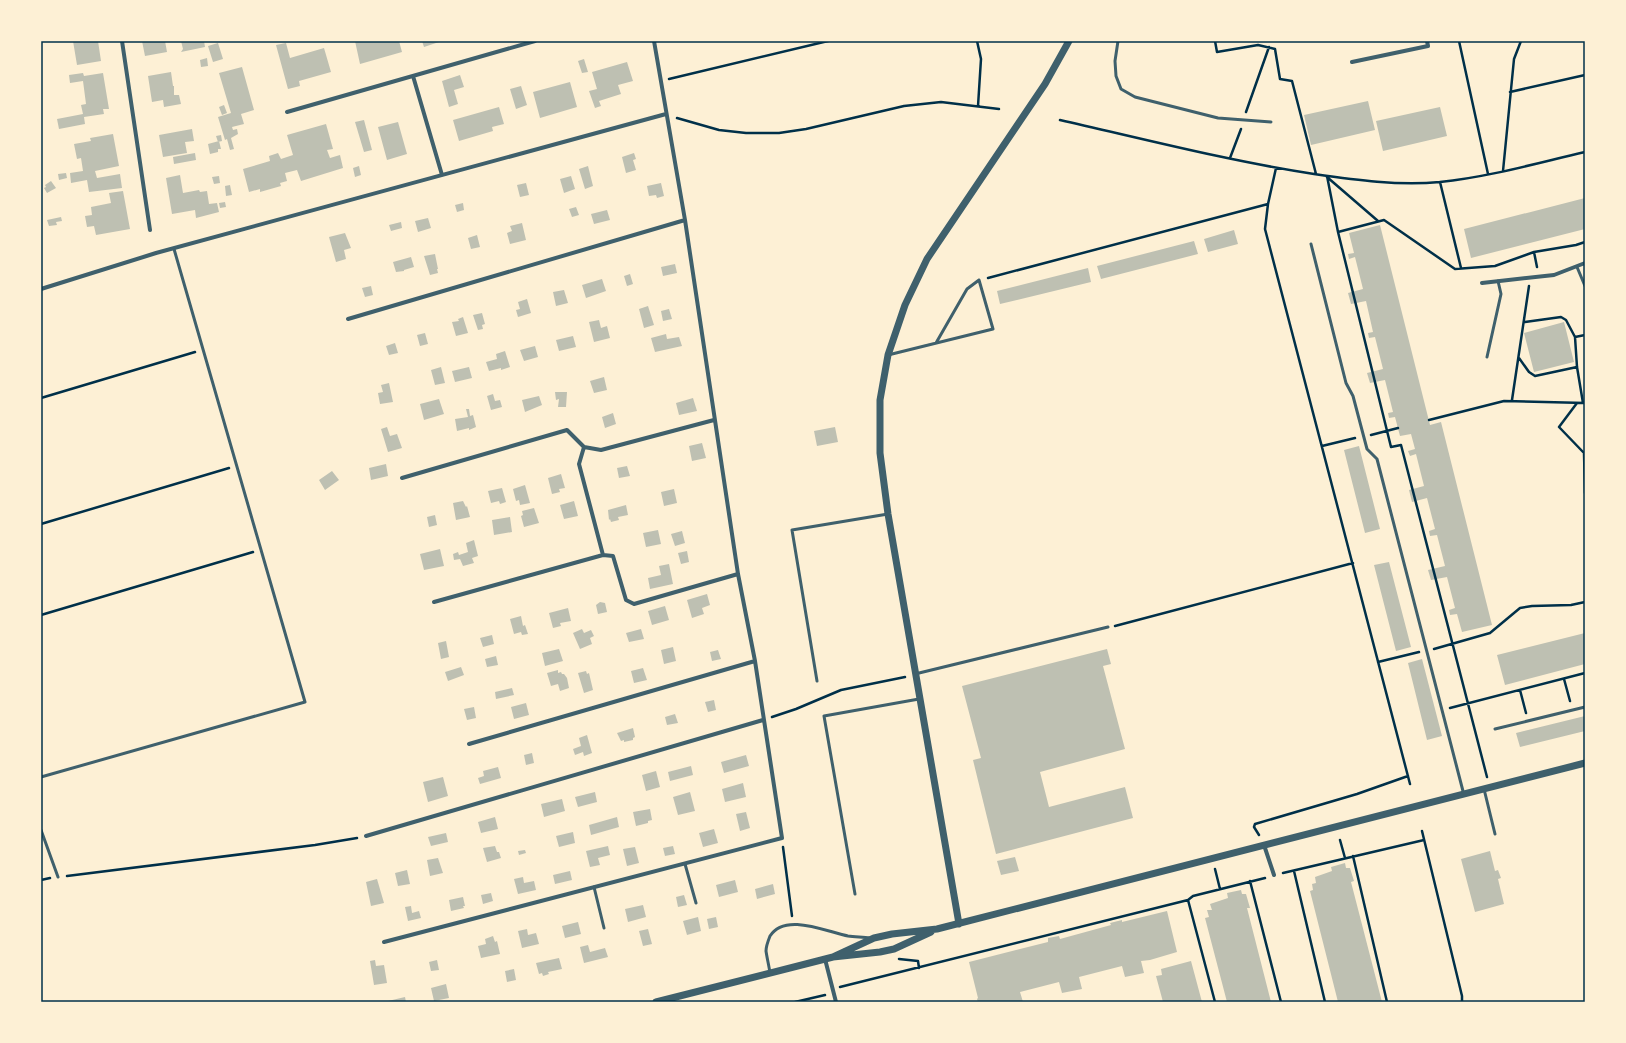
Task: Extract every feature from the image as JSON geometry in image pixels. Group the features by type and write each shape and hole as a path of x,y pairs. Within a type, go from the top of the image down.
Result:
{"street":[{"path":"122,41 150,230"},
{"path":"287,112 535,41"},
{"path":"384,942 782,838 754,661 738,574 684,220 654,41"},
{"path":"959,924 888,514 880,453 880,400 888,355 905,305 927,259 1045,84 1069,41"},
{"path":"1352,62 1428,46 1427,41"},
{"path":"413,76 442,175"},
{"path":"41,289 174,249 666,114"},
{"path":"348,319 684,220"},
{"path":"1482,283 1554,275 1585,263"},
{"path":"402,478 567,430 584,446 601,450 714,420"},
{"path":"584,446 579,464 603,555"},
{"path":"434,602 603,555 613,556 626,600 634,604 738,574"},
{"path":"469,744 754,661"},
{"path":"366,836 763,720"},
{"path":"833,957 874,938 959,924 1585,764"},
{"path":"1264,846 1274,875"},
{"path":"656,1002 833,957 894,949 936,929"},
{"path":"825,959 836,1002"}],"lane":[{"path":"1118,41 1115,61 1116,76 1121,89 1135,98 1218,118 1271,122"},
{"path":"1311,244 1346,383 1353,396 1367,448 1377,459 1464,794"},
{"path":"41,777 305,702 174,249"},
{"path":"1577,267 1585,286"},
{"path":"888,355 993,329 979,280 967,290 936,343"},
{"path":"1487,358 1501,294 1498,281"},
{"path":"817,681 792,530 888,514"},
{"path":"915,674 1108,628"},
{"path":"855,894 824,716 919,700"},
{"path":"1495,729 1585,707"},
{"path":"1487,789 1495,834"},
{"path":"41,830 58,877"},
{"path":"685,864 696,902"},
{"path":"594,887 604,928"},
{"path":"770,972 766,950 768,940 773,931 782,925 794,924 810,926 849,936 874,938"}],"path":[{"path":"661,81 828,41"},
{"path":"978,41 981,59 978,106"},
{"path":"1215,41 1217,52 1258,45 1275,49 1280,79 1292,81 1316,174"},
{"path":"1459,41 1488,174"},
{"path":"1503,171 1514,60 1520,41"},
{"path":"1230,158 1269,48"},
{"path":"1510,92 1585,75"},
{"path":"666,114 691,123 719,130 746,133 779,133 806,129 904,106 941,102 999,109"},
{"path":"1060,120 1276,168 1391,184 1440,182 1503,171 1585,152"},
{"path":"1276,168 1268,204 1265,229 1410,784"},
{"path":"1327,176 1378,221"},
{"path":"1327,176 1338,232 1391,447 1402,445 1468,703 1487,789"},
{"path":"1440,182 1461,268"},
{"path":"979,280 1268,204"},
{"path":"1338,232 1384,220 1455,269 1495,266 1534,252 1576,245 1585,242"},
{"path":"1534,252 1538,277"},
{"path":"1512,400 1525,322 1530,278"},
{"path":"1429,420 1512,400 1584,403 1576,367 1575,338 1566,320 1561,317 1525,322"},
{"path":"1575,338 1585,335"},
{"path":"41,398 203,350"},
{"path":"1519,358 1529,372 1535,376 1576,367"},
{"path":"1577,403 1559,428 1584,453 1585,493"},
{"path":"41,524 237,466"},
{"path":"41,615 261,550"},
{"path":"1108,628 1353,563"},
{"path":"1378,662 1426,651 1490,633 1520,608 1532,606 1571,605 1585,602"},
{"path":"1442,710 1585,673"},
{"path":"763,720 796,709 841,690 915,674"},
{"path":"1564,678 1572,710"},
{"path":"1520,690 1528,721"},
{"path":"1264,846 1254,826 1255,824 1357,794 1408,776"},
{"path":"1422,831 1462,996 1462,1002"},
{"path":"41,880 315,845 366,836"},
{"path":"782,838 794,924"},
{"path":"1340,840 1344,858"},
{"path":"840,987 1188,900 1192,896 1250,881 1424,840"},
{"path":"1353,856 1387,1002"},
{"path":"1213,859 1220,889"},
{"path":"1294,871 1325,1002"},
{"path":"1250,881 1281,1002"},
{"path":"1188,900 1215,1002"},
{"path":"896,959 918,961 919,968"},
{"path":"795,1002 826,994 833,990"},
{"path":"809,998 810,1002"}],"building":[{"path":"73,41 98,41 101,61 77,65"},
{"path":"142,41 165,41 167,52 145,56"},
{"path":"181,41 204,41 205,47 181,52 183,49"},
{"path":"355,41 399,41 402,52 360,64"},
{"path":"422,41 442,41 424,47"},
{"path":"218,43 223,59 213,62 208,46"},
{"path":"286,43 290,58 324,48 331,72 299,81 300,86 288,89 276,45"},
{"path":"207,58 208,66 201,67 200,60"},
{"path":"584,59 588,72 582,73 578,61"},
{"path":"627,62 633,81 618,85 621,94 599,101 601,106 595,108 589,91 597,89 592,72"},
{"path":"242,67 254,110 241,114 244,124 232,127 233,130 237,129 238,134 231,138 234,149 230,150 227,139 225,140 218,117 231,113 219,73"},
{"path":"171,72 174,95 179,95 181,104 164,107 163,100 152,102 148,76"},
{"path":"83,73 84,76 103,73 109,109 103,109 104,114 84,117 85,124 59,129 57,119 83,114 81,105 86,104 83,81 70,83 69,75"},
{"path":"460,75 464,87 454,90 458,104 449,107 442,81"},
{"path":"570,82 577,107 540,118 533,92"},
{"path":"521,86 527,105 516,109 510,89"},
{"path":"1368,101 1375,130 1311,145 1304,115"},
{"path":"224,105 227,113 222,115 219,107"},
{"path":"499,107 504,124 492,127 493,131 459,141 453,120"},
{"path":"1440,107 1447,136 1383,151 1376,121"},
{"path":"364,120 372,150 364,152 355,122"},
{"path":"398,122 407,154 387,160 378,127"},
{"path":"326,124 333,149 327,150 330,158 340,155 343,168 301,181 297,170 285,173 287,181 280,183 281,186 260,192 260,189 249,192 243,169 270,161 269,156 278,153 281,159 293,155 287,135"},
{"path":"192,129 194,141 185,142 187,153 163,157 159,135"},
{"path":"113,134 119,166 95,171 97,178 120,174 122,188 89,192 87,180 71,183 70,173 83,171 81,158 77,159 74,144 91,141 90,138"},
{"path":"221,135 222,141 218,142 216,136"},
{"path":"219,141 221,149 218,149 218,152 210,154 208,144"},
{"path":"195,153 196,160 174,164 173,157"},
{"path":"634,153 636,159 633,160 636,170 626,173 622,157"},
{"path":"359,166 361,175 355,177 353,168"},
{"path":"588,166 593,186 585,189 579,169"},
{"path":"66,173 67,178 59,180 58,174"},
{"path":"180,175 183,193 199,190 200,192 207,191 209,204 217,203 219,212 196,218 195,210 172,214 166,178"},
{"path":"219,176 220,183 214,184 212,177"},
{"path":"571,176 575,189 564,193 560,179"},
{"path":"51,181 56,188 47,193 44,188 46,187 45,185"},
{"path":"526,183 529,195 520,197 517,185"},
{"path":"661,183 664,196 657,198 656,195 649,196 647,186"},
{"path":"230,185 232,195 226,196 225,186"},
{"path":"123,191 130,229 96,235 94,226 87,227 85,216 92,215 91,207 111,203 109,193"},
{"path":"1585,198 1585,229 1471,258 1464,229"},
{"path":"225,202 226,207 220,208 219,203"},
{"path":"463,203 464,210 457,212 455,205"},
{"path":"576,207 579,215 572,217 569,209"},
{"path":"607,210 610,220 594,224 591,214"},
{"path":"61,217 62,221 56,222 57,225 49,226 47,220"},
{"path":"428,218 431,228 418,232 415,221"},
{"path":"401,222 402,228 391,231 389,225"},
{"path":"522,223 526,240 510,244 507,233 512,231 510,226"},
{"path":"1380,225 1430,425 1441,422 1492,625 1462,632 1457,614 1450,615 1449,610 1455,608 1447,577 1431,580 1428,570 1445,566 1437,535 1430,536 1429,531 1435,529 1427,498 1412,502 1409,490 1424,486 1416,454 1410,456 1408,451 1415,449 1411,434 1400,436 1395,417 1389,418 1388,413 1393,412 1385,380 1370,383 1367,373 1383,369 1375,337 1369,338 1368,333 1373,332 1366,301 1351,304 1348,293 1363,289 1355,257 1349,259 1348,254 1354,253 1349,233"},
{"path":"1234,230 1238,244 1208,252 1204,239"},
{"path":"345,233 351,248 344,250 346,259 336,262 329,237"},
{"path":"477,235 480,247 471,249 468,238"},
{"path":"1194,241 1198,254 1101,279 1097,266"},
{"path":"435,254 438,273 430,275 424,256"},
{"path":"411,257 414,267 396,272 393,262"},
{"path":"675,264 677,273 663,276 661,267"},
{"path":"1088,268 1091,282 1000,304 997,291"},
{"path":"630,274 633,284 627,286 624,276"},
{"path":"602,279 606,291 586,298 582,285"},
{"path":"371,286 373,295 365,297 362,288"},
{"path":"564,290 568,303 556,306 553,292"},
{"path":"527,299 531,313 518,317 516,310 520,309 518,302"},
{"path":"648,306 654,325 644,328 639,309"},
{"path":"669,309 672,319 663,321 661,311"},
{"path":"482,313 485,324 482,325 483,329 478,330 473,315"},
{"path":"463,317 468,333 456,336 452,322 459,321 458,319"},
{"path":"599,320 601,328 607,326 610,338 594,342 589,322"},
{"path":"1564,322 1574,362 1534,372 1524,333"},
{"path":"425,333 428,344 420,346 417,335"},
{"path":"666,334 667,339 679,337 682,346 655,352 651,338"},
{"path":"573,336 576,347 559,351 556,340"},
{"path":"395,343 398,353 389,355 386,346"},
{"path":"535,346 538,357 524,361 520,350"},
{"path":"505,351 510,367 501,370 501,368 489,371 486,362 497,359 496,354"},
{"path":"441,367 445,383 435,385 431,370"},
{"path":"469,367 472,378 455,382 452,371"},
{"path":"604,377 607,390 594,393 590,381"},
{"path":"389,383 393,402 380,404 378,393 383,392 381,385"},
{"path":"555,392 567,392 566,407 558,407 559,399 556,400"},
{"path":"493,394 495,401 500,400 502,407 491,410 487,396"},
{"path":"539,396 542,405 525,412 522,400"},
{"path":"693,398 697,411 679,415 676,403"},
{"path":"439,399 444,414 424,420 420,404"},
{"path":"466,409 469,409 470,416 473,415 476,427 469,430 469,428 457,431 455,419 468,417"},
{"path":"613,413 616,424 605,428 602,417"},
{"path":"387,427 390,436 397,434 402,448 388,452 381,429"},
{"path":"835,427 838,442 817,446 814,431"},
{"path":"702,443 706,458 692,461 689,446"},
{"path":"1359,446 1380,529 1365,533 1344,450"},
{"path":"386,464 388,476 371,480 369,468"},
{"path":"627,466 630,476 619,478 617,468"},
{"path":"332,471 339,480 325,490 319,480"},
{"path":"561,474 565,488 559,489 560,492 552,494 548,478"},
{"path":"525,485 530,503 520,505 519,500 516,501 513,489"},
{"path":"502,488 506,502 500,504 499,501 491,503 488,491"},
{"path":"674,489 677,503 664,506 661,492"},
{"path":"463,501 466,507 467,506 470,517 456,520 453,503"},
{"path":"574,501 578,516 564,519 560,505"},
{"path":"626,505 628,515 618,517 619,520 611,522 610,519 609,520 608,510"},
{"path":"534,508 539,523 524,527 521,516 523,515 522,511"},
{"path":"435,515 437,525 429,527 427,517"},
{"path":"510,517 512,532 494,535 492,520"},
{"path":"658,530 661,544 646,547 643,533"},
{"path":"682,531 685,543 675,546 671,534"},
{"path":"474,540 478,556 472,558 474,563 463,566 460,559 454,560 453,554 458,552 459,555 468,552 466,543"},
{"path":"440,549 444,566 424,570 420,554"},
{"path":"687,551 689,562 681,564 678,553"},
{"path":"1389,562 1411,647 1396,651 1374,565"},
{"path":"669,564 673,584 650,589 648,578 661,575 659,566"},
{"path":"707,594 710,605 702,608 704,614 692,618 687,600"},
{"path":"600,602 605,603 607,612 598,614 596,605"},
{"path":"665,606 669,620 652,625 648,611"},
{"path":"568,608 571,621 560,623 561,626 553,628 549,613"},
{"path":"521,616 523,626 525,625 528,634 522,635 521,632 514,634 510,619"},
{"path":"582,629 584,633 591,630 594,636 590,638 592,644 580,649 573,633"},
{"path":"641,629 644,639 629,642 626,633"},
{"path":"1585,633 1585,664 1505,685 1497,655"},
{"path":"492,635 494,644 483,647 480,638"},
{"path":"446,641 449,657 441,659 438,643"},
{"path":"673,647 676,661 664,664 661,650"},
{"path":"559,649 563,661 545,666 542,653"},
{"path":"1107,649 1111,664 1103,666 1125,749 1040,772 1049,807 1125,787 1133,818 996,854 973,760 981,758 962,686"},
{"path":"718,650 721,659 712,661 710,652"},
{"path":"496,656 498,665 487,667 485,659"},
{"path":"1422,659 1442,736 1427,740 1408,663"},
{"path":"461,667 464,675 448,681 445,672"},
{"path":"643,668 647,680 634,683 631,671"},
{"path":"558,670 558,673 561,672 567,678 569,688 560,691 558,684 551,686 547,673"},
{"path":"586,671 587,674 589,673 593,690 584,693 578,673"},
{"path":"512,688 514,695 496,699 495,692"},
{"path":"714,700 716,710 708,712 705,702"},
{"path":"526,703 529,715 514,719 511,707"},
{"path":"474,707 476,718 467,720 464,709"},
{"path":"675,714 678,723 667,725 665,717"},
{"path":"1585,716 1585,731 1520,747 1516,733"},
{"path":"633,728 635,737 633,740 624,742 624,740 621,741 617,733"},
{"path":"587,735 592,753 584,756 583,752 575,755 573,749 581,746 579,738"},
{"path":"532,753 534,763 526,765 524,755"},
{"path":"746,755 749,766 724,773 721,762"},
{"path":"691,766 693,775 670,781 668,772"},
{"path":"498,767 501,778 480,784 478,778 484,776 483,771"},
{"path":"656,771 660,787 646,791 642,775"},
{"path":"443,777 448,796 428,802 423,782"},
{"path":"743,783 746,797 725,802 722,789"},
{"path":"595,792 597,802 578,807 575,797"},
{"path":"690,792 695,811 678,815 673,797"},
{"path":"562,799 565,811 544,817 541,804"},
{"path":"650,809 652,820 648,821 648,823 636,826 633,812"},
{"path":"746,812 750,828 740,831 736,814"},
{"path":"495,817 498,829 481,833 478,822"},
{"path":"617,817 619,827 591,835 589,825"},
{"path":"714,829 718,843 703,847 699,833"},
{"path":"573,832 575,843 559,847 556,836"},
{"path":"446,833 448,842 431,846 428,837"},
{"path":"495,846 501,858 487,862 483,848"},
{"path":"608,846 610,855 598,858 600,865 590,867 586,851"},
{"path":"673,846 675,854 665,856 663,848"},
{"path":"635,847 639,863 627,866 623,849"},
{"path":"525,850 526,853 519,855 518,851"},
{"path":"1490,851 1495,871 1498,870 1501,878 1498,879 1504,904 1475,912 1461,859"},
{"path":"1015,857 1019,871 1001,875 997,861"},
{"path":"438,858 443,873 430,876 427,860"},
{"path":"1345,863 1346,868 1350,868 1354,881 1351,882 1382,1002 1338,1002 1310,891 1313,890 1312,884 1316,883 1315,877 1332,871 1331,867"},
{"path":"407,870 410,884 398,886 395,873"},
{"path":"570,871 572,880 555,884 553,875"},
{"path":"523,877 524,883 534,881 536,890 518,894 514,879"},
{"path":"377,879 384,903 371,906 366,882"},
{"path":"735,880 738,892 719,897 716,885"},
{"path":"773,884 775,894 757,899 755,889"},
{"path":"1241,890 1242,894 1246,894 1250,908 1247,908 1271,1002 1227,1002 1205,918 1209,917 1207,910 1212,910 1210,904 1228,898 1227,893"},
{"path":"491,893 493,901 483,904 481,895"},
{"path":"684,895 687,905 678,907 676,897"},
{"path":"463,897 464,908 451,911 449,900"},
{"path":"643,905 646,917 628,922 625,909"},
{"path":"411,906 412,913 419,911 421,918 408,921 405,907"},
{"path":"1167,911 1177,952 1150,960 1141,961 1144,973 1125,977 1122,966 1079,977 1082,989 1062,993 1059,982 1020,992 1023,1002 978,1002 969,962 1048,942 1048,938 1059,936 1060,939 1111,925 1110,923 1122,920 1122,922"},
{"path":"698,917 701,931 687,935 683,921"},
{"path":"716,917 718,927 709,929 707,919"},
{"path":"578,922 581,934 565,938 562,926"},
{"path":"527,929 528,935 536,933 539,944 522,948 518,931"},
{"path":"648,929 652,944 643,946 639,931"},
{"path":"493,936 495,942 497,941 500,954 481,958 478,946 486,944 485,939"},
{"path":"588,945 590,952 605,948 608,957 584,963 580,947"},
{"path":"559,958 562,969 548,972 549,974 543,976 542,973 539,974 536,963"},
{"path":"375,960 376,966 384,965 387,983 374,985 370,961"},
{"path":"437,960 439,970 431,971 429,962"},
{"path":"1191,961 1202,1002 1163,1002 1156,976 1162,975 1161,969"},
{"path":"514,969 516,980 507,982 505,971"},
{"path":"446,984 449,998 434,1001 431,988"},
{"path":"405,997 406,1002 388,1002 388,1001"}]}
